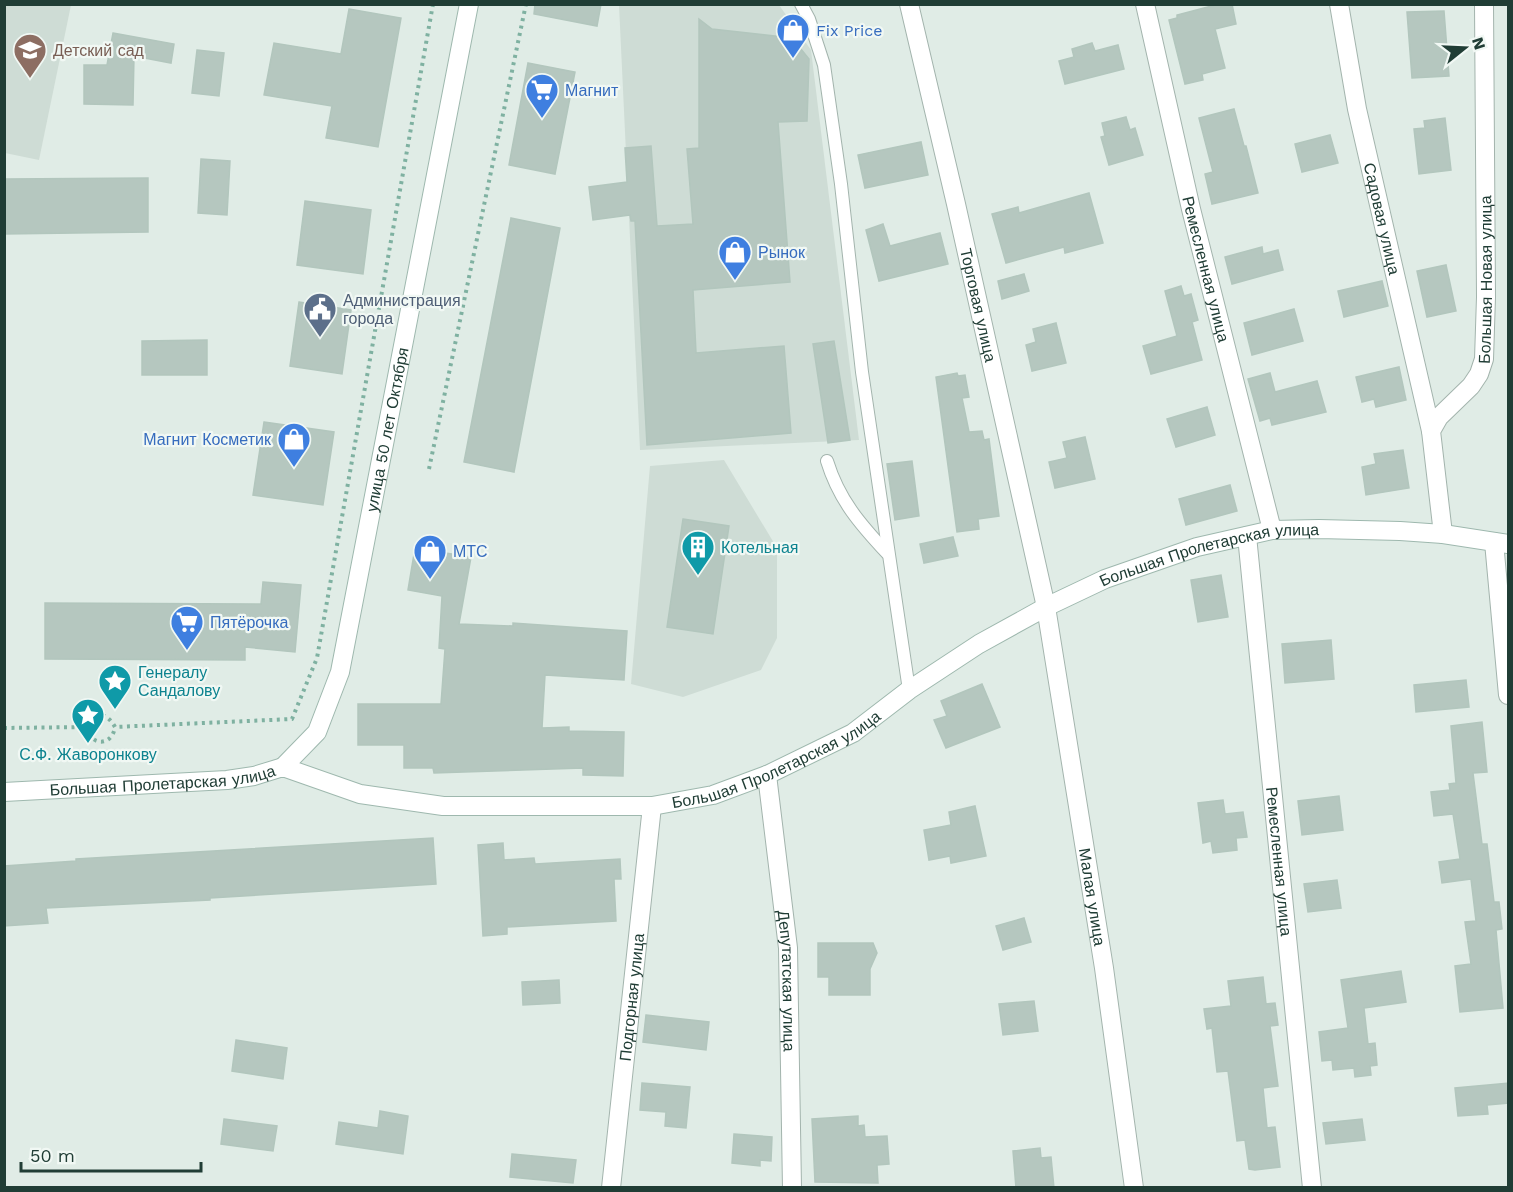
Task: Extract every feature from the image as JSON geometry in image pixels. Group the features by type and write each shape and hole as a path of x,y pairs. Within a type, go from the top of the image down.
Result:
{"street":[{"name":"улица 50 лет Октября","path":"283,767 317,732 340,672 470,4"},
{"name":"Торговая улица","path":"909,4 1046,607"},
{"name":"Ремесленная улица","path":"1145,4 1191,209 1272,530"},
{"name":"Садовая улица","path":"1339,4 1357,109 1431,431"},
{"name":"Большая Новая улица","path":"1431,431 1439,417 1471,386 1479,374 1484,359 1486,297 1484,4"},
{"path":"1431,431 1443,534"},
{"name":"Большая Пролетарская улица","path":"4,792 227,780 254,776 283,767 360,794 442,806 652,806 713,795 768,775 853,733 909,690 980,644 1046,607 1105,579 1197,547 1272,530 1360,529 1443,534 1501,543"},
{"name":"Ремесленная улица","path":"1247,536 1312,1188"},
{"path":"1501,543 1509,695"},
{"name":"Малая улица","path":"1046,607 1104,968 1134,1188"},
{"name":"Депутатская улица","path":"768,775 788,948 792,1188"},
{"name":"Подгорная улица","path":"611,1188 652,806"}],"lane":[{"path":"801,4 810,19 824,64 841,184 862,372 909,690"},
{"path":"827,461 833,480 855,519 887,553"}],"path":[{"path":"115,727 292,719 317,658 433,4"},
{"path":"429,469 526,4"},
{"path":"98,714 105,715 115,727 114,734 109,740 103,742 91,739 86,727 91,717 98,714"},
{"path":"4,728 86,727"}],"shaded area":[{"name":"Детский сад","path":"5,4 71,5 39,160 5,153"},
{"name":"Рынок","path":"619,5 779,5 811,50 859,440 640,450"},
{"path":"724,460 777,548 777,638 761,670 683,697 631,684 650,466"}],"building":[{"path":"535,4 601,4 597,26 534,14"},
{"path":"1219,4 1232,4 1236,24 1215,29 1225,68 1202,74 1203,80 1185,84 1169,20 1177,18 1177,15"},
{"path":"349,9 401,18 378,147 326,138 332,106 264,95 274,43 341,54"},
{"path":"1444,11 1449,76 1412,78 1407,12"},
{"path":"699,19 712,29 792,38 809,59 807,121 778,122 790,282 693,290 696,353 784,346 791,433 647,445 635,221 631,221 630,215 593,220 589,187 627,182 625,148 651,146 657,226 693,224 687,149 699,148"},
{"path":"113,33 174,44 171,63 134,56 133,105 84,104 84,65 107,65"},
{"path":"1092,43 1095,51 1118,45 1124,69 1065,84 1059,61 1074,57 1072,49"},
{"path":"197,50 224,53 219,96 192,93"},
{"name":"Магнит","path":"528,63 575,72 555,174 509,165"},
{"path":"1234,109 1258,193 1212,204 1205,174 1213,172 1199,118"},
{"path":"1126,117 1130,130 1135,128 1143,155 1109,165 1101,137 1105,136 1102,123"},
{"path":"1445,118 1451,170 1419,174 1414,129 1425,128 1424,121"},
{"path":"1330,135 1338,163 1302,172 1295,144"},
{"path":"921,142 928,175 865,188 858,155"},
{"path":"201,159 230,161 227,215 198,213"},
{"path":"148,178 148,232 4,234 4,179"},
{"path":"1089,193 1103,243 1065,253 1064,247 1006,263 992,214 1018,207 1019,213"},
{"path":"305,201 371,210 363,274 297,265"},
{"path":"511,218 560,228 514,472 464,462"},
{"path":"883,224 890,246 940,233 948,264 879,281 866,230"},
{"path":"1262,247 1263,254 1278,250 1283,270 1232,284 1225,257"},
{"path":"1446,265 1456,311 1427,317 1417,271"},
{"path":"1024,274 1029,291 1002,299 998,281"},
{"path":"1382,281 1388,306 1344,317 1338,291"},
{"path":"1181,286 1184,296 1191,294 1198,320 1192,322 1202,360 1151,374 1143,346 1177,336 1165,291"},
{"name":"Администрация города","path":"299,302 351,310 342,374 290,366"},
{"path":"1294,309 1303,341 1252,355 1244,323"},
{"path":"1056,323 1066,363 1032,371 1026,345 1036,342 1033,329"},
{"path":"207,340 207,375 142,375 142,341"},
{"path":"834,341 850,440 828,443 813,344"},
{"path":"1399,367 1406,400 1376,407 1374,399 1362,402 1356,377"},
{"path":"957,373 958,376 965,375 969,397 962,398 969,432 982,431 984,440 989,439 999,516 978,519 979,529 957,532 936,377"},
{"path":"1270,373 1275,392 1317,381 1326,412 1272,425 1270,418 1260,421 1248,379"},
{"path":"1207,407 1215,435 1176,447 1167,419"},
{"path":"264,422 334,432 323,505 253,495"},
{"path":"1085,437 1095,479 1055,488 1049,462 1067,458 1063,442"},
{"path":"1403,450 1409,488 1366,495 1362,467 1376,464 1374,454"},
{"path":"912,461 919,516 895,520 887,464"},
{"path":"1230,485 1237,511 1186,525 1179,499"},
{"name":"Котельная","path":"683,519 729,526 713,634 667,627"},
{"path":"953,537 958,556 924,563 920,544"},
{"path":"415,548 471,557 459,624 513,626 513,623 627,631 624,680 545,675 542,728 569,727 569,731 624,732 623,776 583,775 583,768 434,773 433,768 404,768 404,745 358,745 358,704 441,704 445,649 439,648 442,596 408,590"},
{"path":"1221,575 1228,617 1198,622 1191,580"},
{"path":"263,582 301,585 295,652 245,647 245,660 45,659 45,603 261,604"},
{"path":"1331,640 1334,679 1285,683 1282,644"},
{"path":"1466,680 1469,707 1416,712 1414,685"},
{"path":"982,684 1000,727 946,748 934,720 947,716 941,701"},
{"path":"1482,722 1487,772 1473,773 1482,844 1487,844 1494,902 1499,902 1502,929 1496,930 1503,1008 1460,1012 1455,966 1471,964 1465,922 1476,921 1471,879 1442,883 1439,862 1460,859 1453,814 1434,816 1431,792 1450,790 1449,784 1456,783 1451,726"},
{"path":"1339,796 1343,830 1302,835 1298,801"},
{"path":"1223,800 1225,814 1243,812 1247,837 1236,838 1237,850 1213,853 1211,841 1203,843 1198,803"},
{"path":"975,806 986,856 951,863 950,856 929,860 924,830 951,825 949,812"},
{"path":"433,838 436,884 210,898 210,900 46,908 48,923 4,926 4,866 76,861 76,859"},
{"path":"503,843 504,860 534,858 535,864 620,859 621,879 614,879 616,921 507,927 507,934 483,936 478,845"},
{"path":"1337,880 1341,908 1308,912 1304,884"},
{"path":"1024,918 1031,942 1003,950 996,926"},
{"path":"818,943 873,943 877,953 870,969 870,995 829,995 829,977 818,977"},
{"path":"1401,971 1406,1002 1364,1008 1368,1044 1375,1043 1377,1065 1370,1066 1371,1075 1355,1077 1354,1068 1333,1070 1332,1060 1322,1061 1319,1032 1348,1028 1341,980"},
{"path":"1263,977 1266,1004 1275,1003 1278,1025 1270,1026 1278,1086 1263,1088 1267,1128 1275,1127 1280,1167 1255,1170 1249,1169 1245,1140 1237,1141 1228,1071 1217,1072 1212,1028 1207,1029 1204,1009 1231,1006 1228,981"},
{"path":"559,980 560,1003 523,1005 522,982"},
{"path":"1034,1001 1038,1031 1003,1035 999,1004"},
{"path":"646,1015 709,1022 706,1050 643,1042"},
{"path":"236,1040 287,1048 283,1079 232,1071"},
{"path":"642,1083 690,1087 686,1128 665,1126 666,1112 640,1110"},
{"path":"1509,1083 1509,1103 1487,1105 1488,1114 1458,1116 1455,1088"},
{"path":"380,1111 408,1116 403,1154 336,1144 339,1122 378,1128"},
{"path":"858,1116 858,1126 864,1125 865,1137 887,1136 889,1164 877,1165 878,1183 815,1182 812,1119"},
{"path":"224,1119 277,1126 273,1151 221,1144"},
{"path":"1362,1119 1365,1140 1326,1144 1323,1123"},
{"path":"734,1134 772,1137 771,1161 760,1160 760,1166 732,1163"},
{"path":"1040,1148 1041,1158 1051,1157 1054,1188 1016,1188 1013,1151"},
{"path":"512,1154 576,1160 573,1183 510,1177"}],"place":[{"name":"Fix Price","path":"793,59"},
{"name":"Детский сад","path":"30,79"},
{"name":"Магнит","path":"542,119"},
{"name":"Рынок","path":"735,281"},
{"name":"Администрация города","path":"320,338"},
{"name":"Магнит Косметик","path":"294,468"},
{"name":"Котельная","path":"698,576"},
{"name":"МТС","path":"430,580"},
{"name":"Пятёрочка","path":"187,651"},
{"name":"Генералу Сандалову","path":"115,710"},
{"name":"С.Ф. Жаворонкову","path":"88,744"}]}
